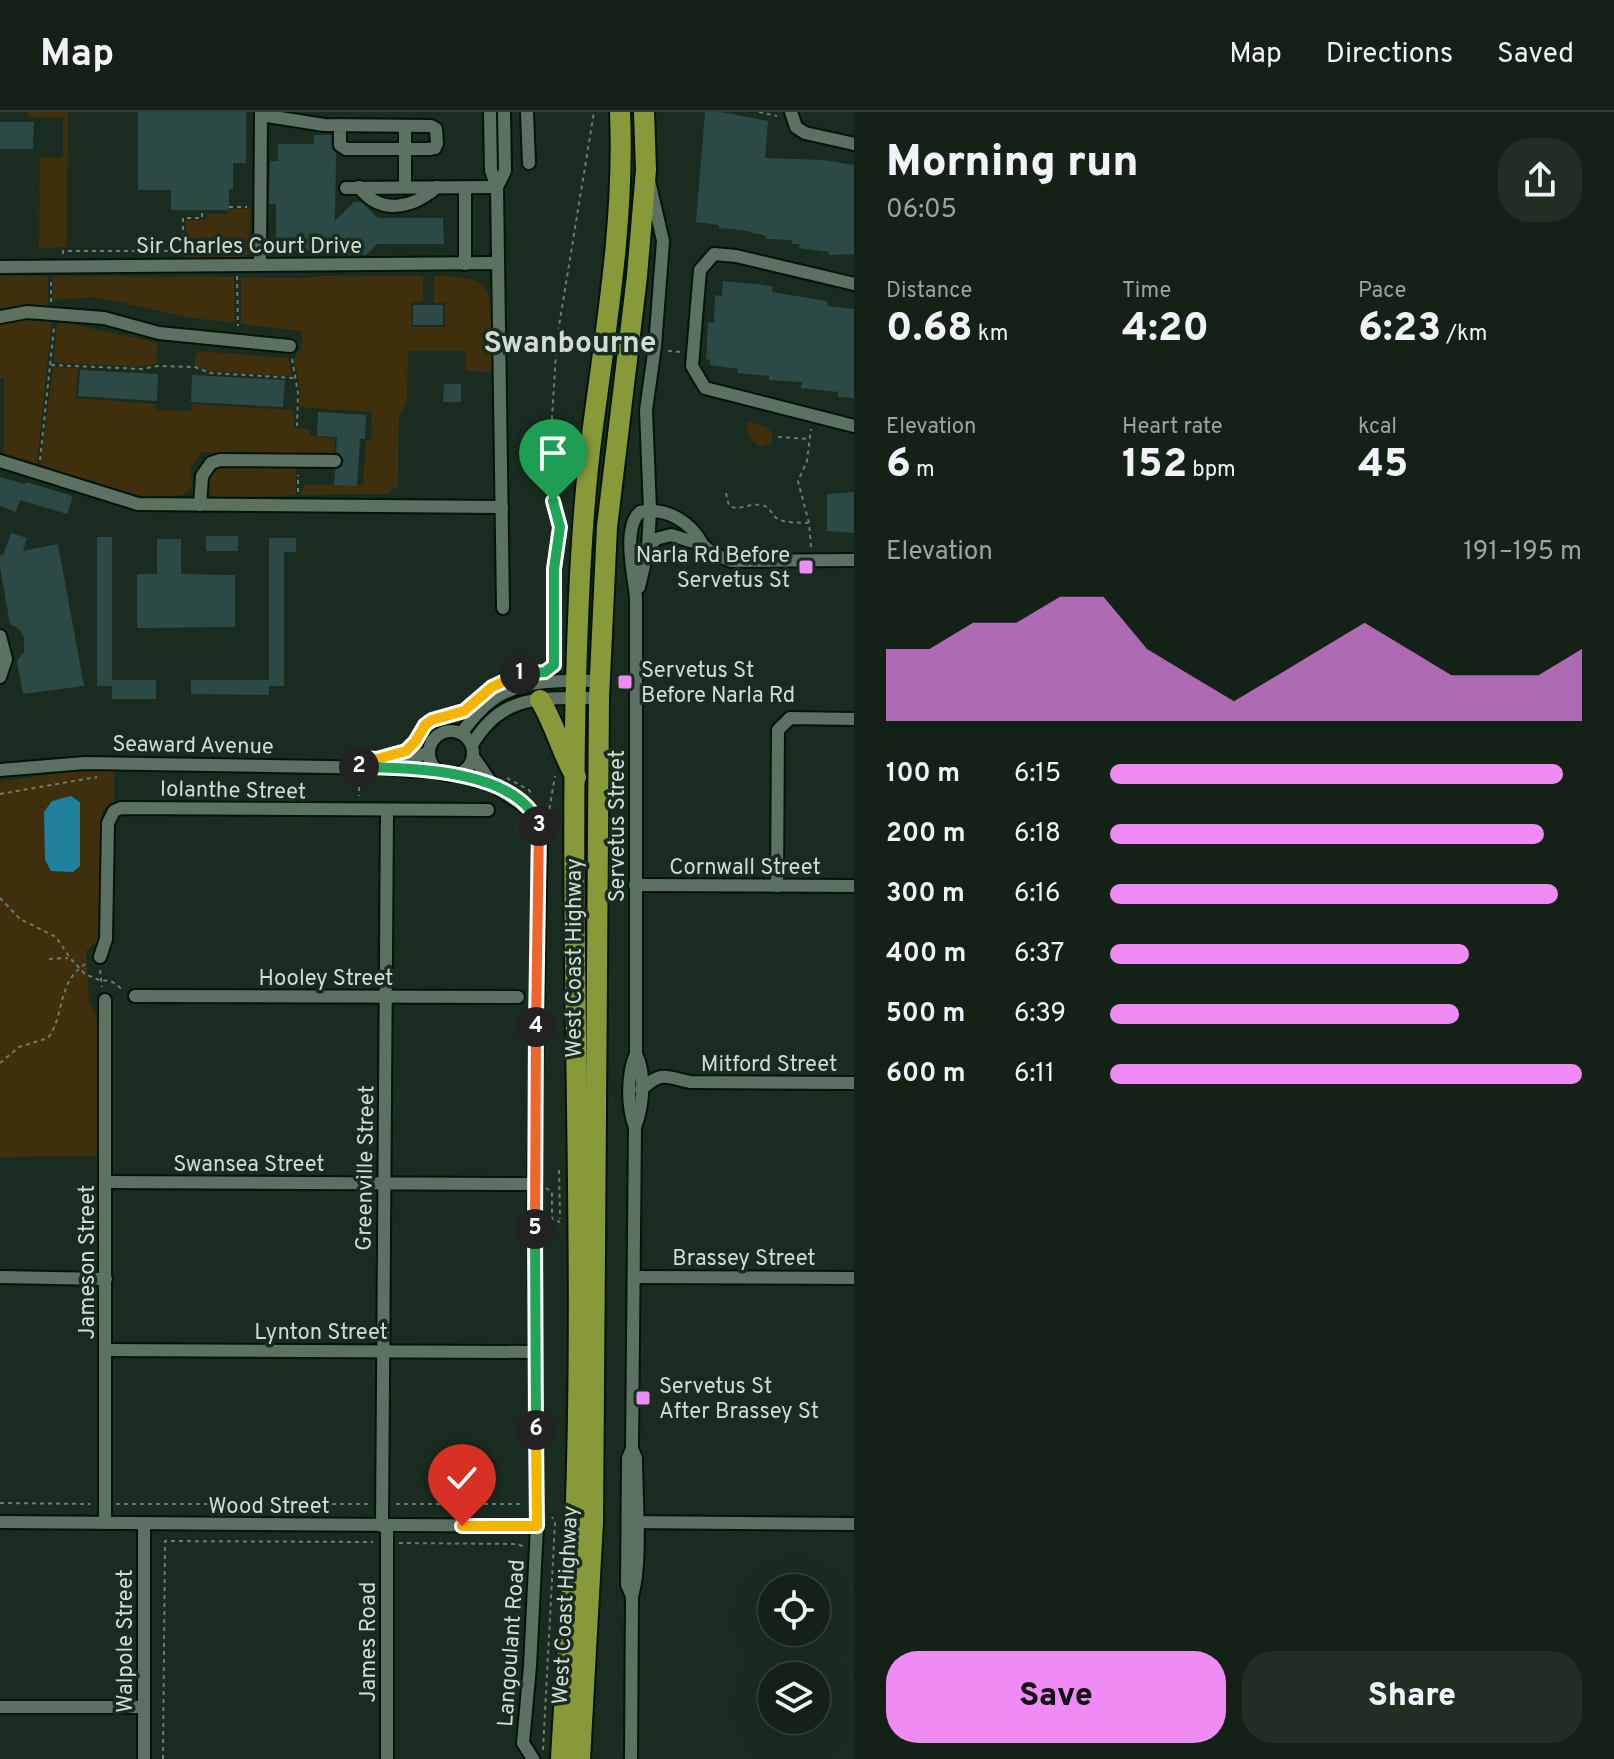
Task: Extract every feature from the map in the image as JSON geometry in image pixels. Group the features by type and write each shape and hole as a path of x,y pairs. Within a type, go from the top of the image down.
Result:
{"highway":[{"name":"West Coast Highway","path":"561,1759 575,1526 578,1247 576,689 590,455 618,228 620,112"},
{"name":"West Coast Highway","path":"580,1759 593,1522 600,689 607,527 646,170 644,112"},
{"path":"540,700 555,729 561,751 576,777"}],"street":[{"path":"490,112 491,171 497,187 503,608"},
{"path":"497,187 505,171 504,112"},
{"path":"527,112 529,163"},
{"path":"260,265 261,114 340,125 431,126 437,134 435,148 346,149 340,145 340,125"},
{"path":"791,114 796,127 805,133 854,144"},
{"path":"405,126 405,187"},
{"name":"Servetus Street","path":"636,598 648,549 650,510 646,410 655,346 663,241 646,170"},
{"path":"437,187 413,205 378,204 352,188 405,187 437,187 465,187 497,187"},
{"path":"465,187 465,264"},
{"path":"854,284 714,254 700,270 692,366 705,388 854,426"},
{"name":"Sir Charles Court Drive","path":"0,267 498,263"},
{"path":"0,317 27,312 104,318 159,333 290,346"},
{"path":"200,505 202,476 211,463 220,460 335,461"},
{"path":"0,461 138,504 502,507"},
{"path":"650,510 679,518 698,534 703,545"},
{"name":"Servetus Street","path":"631,1759 632,1596 636,1583 628,1458 632,1449 635,1127 640,1114 641,1090 640,1064 636,1054 636,598 631,530 636,516 650,510"},
{"path":"648,549 656,539 665,535 680,536 703,545 712,553 731,561 854,560"},
{"path":"0,636 6,659 0,677"},
{"path":"472,751 461,733 454,731 440,734 430,745 429,752 437,770 447,774 459,773 465,769 472,751 479,731 511,705 576,689"},
{"path":"461,733 493,699 512,690 600,689"},
{"path":"777,886 778,730 790,718 854,719"},
{"name":"Langoulant Road","path":"472,751 491,782 531,811 541,833 540,1186 536,1352 540,1504 523,1743 533,1759"},
{"name":"Seaward Avenue","path":"385,768 429,752"},
{"name":"Seaward Avenue","path":"0,770 85,763 437,770"},
{"name":"Langoulant Road","path":"459,773 475,780 491,782"},
{"name":"Iolanthe Street","path":"100,957 106,939 108,823 114,811 121,808 488,810"},
{"name":"Greenville Street","path":"385,1526 382,1504 387,810"},
{"name":"Cornwall Street","path":"635,885 854,886"},
{"name":"Hooley Street","path":"135,996 518,997"},
{"name":"Jameson Street","path":"105,1000 105,1523"},
{"name":"Servetus Street","path":"635,1127 630,1114 631,1064 636,1054"},
{"name":"Mitford Street","path":"641,1090 658,1076 700,1081 854,1083"},
{"name":"Swansea Street","path":"107,1182 540,1186"},
{"path":"0,1277 106,1279"},
{"name":"Brassey Street","path":"634,1277 854,1278"},
{"name":"Lynton Street","path":"106,1350 536,1352"},
{"name":"Wood Street","path":"0,1522 537,1526"},
{"path":"632,1522 854,1524"},
{"name":"Walpole Street","path":"144,1524 144,1759"},
{"name":"James Road","path":"385,1526 387,1759"},
{"path":"0,1707 143,1707"}],"path":[{"path":"550,668 554,665 554,569 560,527 553,501 552,417 557,338 594,112"},
{"path":"759,112 791,114"},
{"path":"229,207 252,207"},
{"path":"183,259 183,218 202,218 202,210"},
{"path":"37,473 55,314 51,306 52,260 64,260 63,251 183,251"},
{"path":"237,265 238,341"},
{"path":"557,338 592,342"},
{"path":"290,346 298,393 297,426"},
{"path":"658,351 681,352"},
{"path":"51,365 142,369 195,367 210,373 295,378"},
{"path":"810,560 811,536 798,481 807,461 813,415"},
{"path":"778,437 809,440"},
{"path":"297,505 298,461"},
{"path":"726,493 729,506 736,509 758,504 768,507 782,521 809,523"},
{"path":"411,748 425,725 432,720 464,711"},
{"path":"359,767 359,802"},
{"path":"0,898 20,919 56,937 70,958 92,978 111,981 126,994 135,996"},
{"path":"0,1063 19,1047 48,1038 58,1018 59,1002 65,987 79,968 100,957 100,980 105,1000"},
{"path":"49,959 70,958"},
{"path":"540,1186 552,1192 552,1219 561,1223"},
{"path":"0,1503 540,1504 555,1523 543,1759"},
{"path":"163,1759 165,1541 518,1544 524,1547"}],"shaded area":[{"path":"28,112 68,112 67,247 39,248 40,158 63,157 63,118 29,117"},
{"path":"229,209 251,209 249,254 241,258 185,258 186,220 206,220 207,214 227,214"},
{"path":"0,276 48,276 48,307 0,309"},
{"path":"53,276 234,277 234,323 191,318 95,297 53,300"},
{"path":"241,276 423,276 423,302 411,302 412,327 445,327 445,303 434,303 434,276 473,280 485,288 492,310 492,372 466,371 466,351 408,351 407,400 399,418 398,488 392,488 389,494 300,495 305,485 363,485 366,440 371,440 372,412 299,407 300,391 294,358 301,351 302,331 241,324"},
{"path":"52,320 37,465 4,454 0,322"},
{"path":"57,321 155,342 158,344 156,363 140,367 54,363"},
{"path":"200,351 288,358 292,376 211,372 195,366 196,355"},
{"path":"53,367 78,368 76,398 156,404 157,410 191,411 192,404 294,410 294,428 310,430 310,436 335,438 334,453 202,452 191,468 192,487 183,495 139,497 40,466"},
{"path":"747,421 766,426 772,433 772,443 761,447 754,442 748,433"},
{"path":"220,467 296,467 296,495 219,498 211,495 207,485 211,475"},
{"path":"76,770 114,770 114,801 103,810 101,818 100,938 86,951 89,1002 100,1023 100,1156 0,1157 0,782"}],"water":[{"path":"71,796 80,802 80,866 73,872 51,871 45,860 44,812 52,801"}],"building":[{"path":"138,112 246,112 246,163 233,163 229,210 171,210 171,190 138,190"},
{"path":"705,112 768,121 765,158 823,160 854,165 854,254 829,255 829,252 799,248 800,244 792,244 792,240 766,239 766,236 742,230 696,222"},
{"path":"0,122 34,122 33,149 0,149"},
{"path":"314,135 331,135 332,149 336,153 335,221 354,202 361,202 378,218 443,218 444,244 377,244 366,255 349,255 331,237 331,251 276,251 276,204 269,204 270,161 278,161 278,144 314,144"},
{"path":"723,281 773,286 772,292 854,309 854,398 838,397 838,392 801,388 802,382 769,380 769,376 737,373 738,369 710,365 710,360 706,359 708,322 714,323 715,295 722,296"},
{"path":"413,305 443,305 443,325 413,325"},
{"path":"80,370 158,374 157,401 78,396"},
{"path":"192,375 285,380 283,407 191,402"},
{"path":"444,384 461,384 461,402 443,402"},
{"path":"318,412 366,415 365,439 360,439 357,486 334,485 335,470 342,466 344,460 336,452 337,437 317,436"},
{"path":"0,477 73,496 67,514 20,500 16,512 0,506"},
{"path":"854,492 854,533 827,531 827,494"},
{"path":"11,533 27,538 23,551 58,544 84,686 23,694 17,661 24,652 24,637 19,629 10,624 0,567 0,555 3,555"},
{"path":"206,536 238,536 238,551 206,551"},
{"path":"97,537 112,537 112,680 156,680 156,699 112,699 112,686 97,686"},
{"path":"269,538 296,538 296,552 284,552 284,686 269,686 269,695 191,694 191,680 269,680"},
{"path":"157,539 181,539 181,574 235,575 235,627 137,628 137,574 157,574"}],"place":[{"name":"Narla Rd Before Servetus St","path":"806,567"},
{"name":"Servetus St Before Narla Rd","path":"625,682"},
{"name":"Servetus St After Brassey St","path":"643,1398"}],"district":[{"name":"Swanbourne","path":"570,342"}],"route":[{"path":"462,1526 537,1526 534,1184 541,833 531,811 491,782 437,770 359,767 358,758 377,759 406,751 432,720 464,711 506,679 545,672 554,665 554,569 560,527 553,501"}]}
